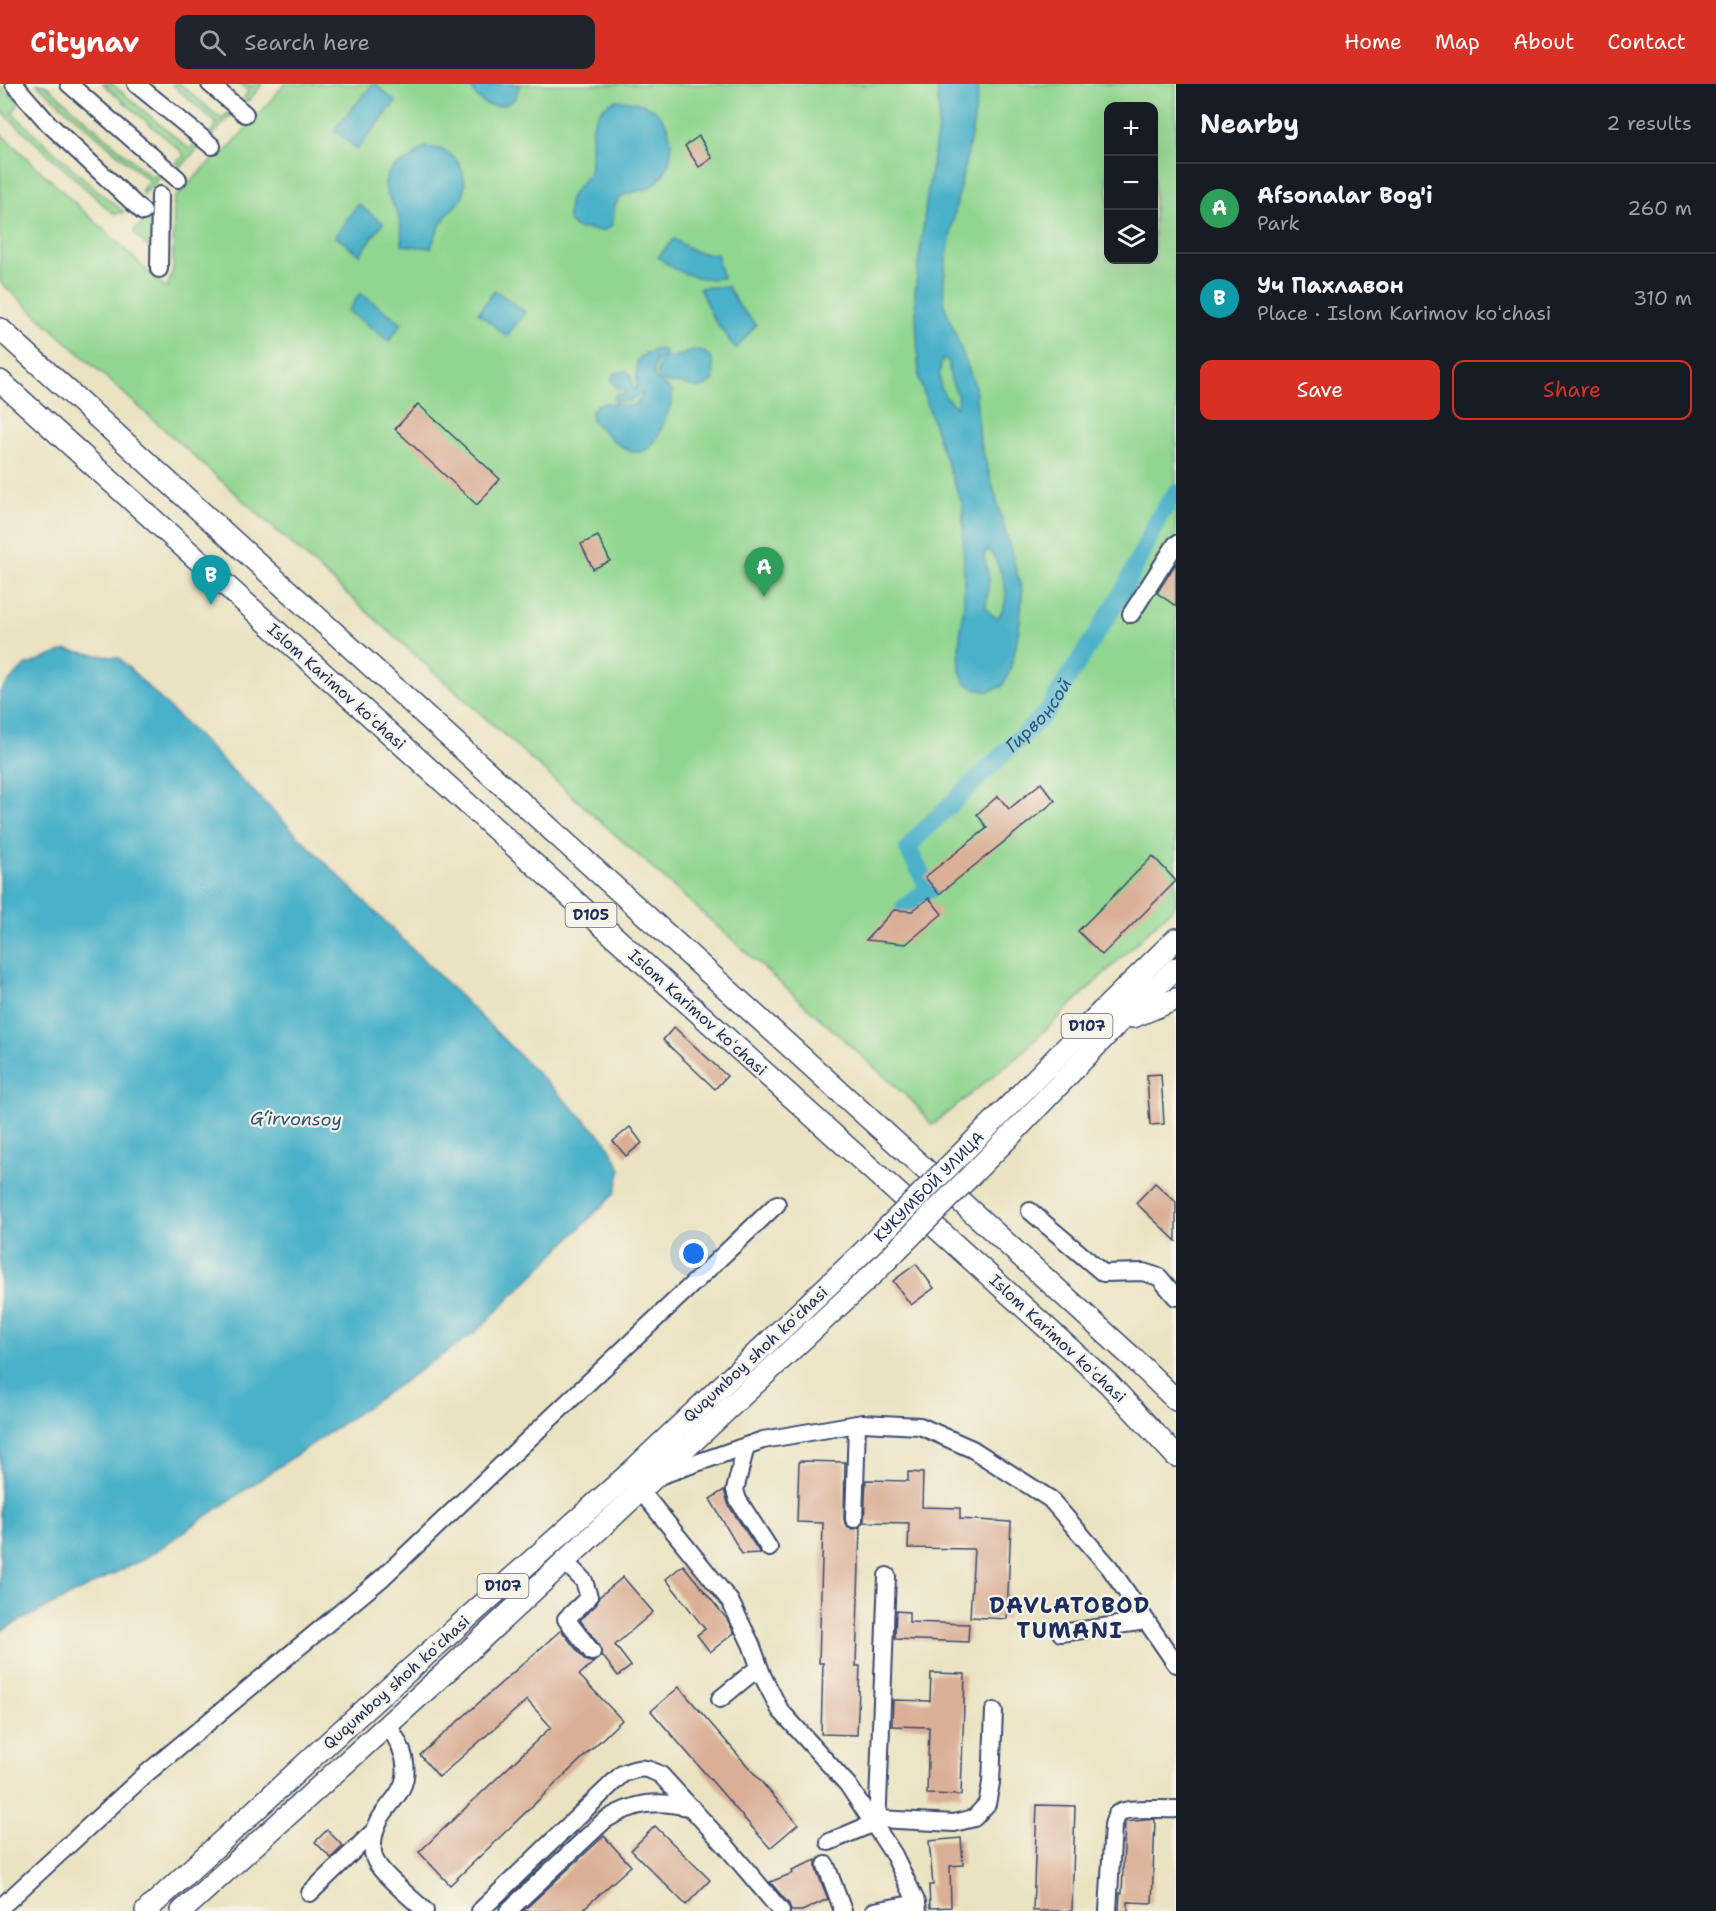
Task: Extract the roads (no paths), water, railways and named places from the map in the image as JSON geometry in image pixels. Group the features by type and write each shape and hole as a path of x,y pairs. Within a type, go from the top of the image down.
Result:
{"main road":[{"name":"Islom Karimov koʻchasi","path":"0,329 1134,1359 1176,1400"},
{"name":"Islom Karimov koʻchasi","path":"0,381 221,594 1109,1384 1176,1456"},
{"name":"КУКУМБОЙ УЛИЦА","path":"858,1257 1176,939"},
{"name":"D107","path":"1116,1025 1176,968"},
{"path":"1116,1025 1176,999"},
{"name":"КУКУМБОЙ УЛИЦА","path":"875,1272 1116,1025"},
{"name":"Ququmboy shoh koʻchasi","path":"146,1911 340,1731 633,1470 858,1257"},
{"name":"Ququmboy shoh koʻchasi","path":"182,1911 565,1562 875,1272"}],"street":[{"path":"14,84 48,123 143,212"},
{"path":"69,84 178,179"},
{"path":"136,84 212,146"},
{"path":"210,84 245,114"},
{"path":"159,269 160,195"},
{"path":"1131,614 1176,544"},
{"path":"0,1908 147,1773 382,1578 777,1204"},
{"path":"1030,1211 1102,1273 1143,1272 1159,1277 1176,1297"},
{"path":"658,1476 763,1440 857,1424 920,1426 972,1449 1050,1499 1110,1568 1176,1664"},
{"path":"854,1519 857,1424"},
{"path":"746,1446 735,1490 738,1500 769,1548"},
{"path":"641,1491 730,1601 752,1644 763,1677 780,1710 848,1785 876,1824 894,1855 918,1907 874,1911"},
{"path":"565,1562 584,1581 589,1597 566,1619 592,1652"},
{"path":"876,1824 887,1576"},
{"path":"1061,1633 1146,1621"},
{"path":"720,1699 759,1667"},
{"path":"829,1842 876,1824 954,1823 974,1818 987,1804 989,1794 993,1760 994,1712"},
{"path":"388,1725 401,1746 405,1764 405,1779 399,1792 378,1819 373,1832 372,1852 378,1866 425,1911"},
{"path":"480,1911 622,1774 638,1767 650,1769 661,1775 781,1911"},
{"path":"508,1911 605,1820 623,1809 641,1804 658,1803 674,1803 692,1808"},
{"path":"1108,1911 1113,1825 1116,1816 1130,1810 1176,1809"},
{"path":"310,1893 373,1832"},
{"path":"826,1865 843,1911"}],"water":[{"path":"373,84 396,102 357,149 334,130"},
{"path":"470,84 520,84 514,99 508,103 491,106 482,102 475,95"},
{"path":"937,84 979,84 947,255 944,304 975,386 980,441 1022,591 1019,627 1010,669 1001,687 989,691 975,689 965,682 960,671 959,648 964,600 963,507 919,378 915,292 939,114","holes":["943,359 948,360 950,376 958,398 957,407 946,397 941,386 940,373","987,550 994,557 1005,586 1006,600 997,618 986,608 989,579 984,555"]},
{"path":"616,100 644,105 653,109 660,116 666,124 671,143 669,163 665,172 654,184 618,200 614,209 613,224 603,231 576,228 568,220 570,200 591,168 591,138 594,122 607,104"},
{"path":"424,147 440,149 455,159 463,172 465,187 460,201 444,219 436,233 431,248 402,245 399,217 385,184 388,174 394,167 409,160"},
{"path":"358,204 383,223 360,255 335,236"},
{"path":"674,239 700,253 718,254 723,278 688,275 665,263 658,257"},
{"path":"727,286 739,306 756,325 736,349 713,318 699,288"},
{"path":"495,290 525,312 507,336 478,313"},
{"path":"360,293 402,323 389,341 348,311"},
{"path":"659,349 665,351 665,355 656,361 653,373 656,380 672,391 671,404 655,442 646,450 638,452 629,450 610,438 592,420 591,412 598,404 628,406 637,403 643,394 629,401 615,402 614,397 617,394 624,395 626,392 612,383 612,378 616,373 626,371 631,377 633,389 636,389 638,360 648,352"},
{"path":"693,350 703,351 712,359 714,379 710,384 698,387 668,383 658,378 663,358 682,355"},
{"name":"G‘irvonsoy","path":"66,650 119,658 606,1141 621,1169 615,1193 476,1332 147,1557 0,1631 0,691 25,666"}],"waterway":[{"name":"Гирвонсой","path":"904,908 929,889 908,849 918,836 1047,712 1124,590 1160,515 1176,493"}],"place":[{"name":"Afsonalar Bog'i","path":"764,597"},
{"name":"Уч Пахлавон","path":"211,605"}],"district":[{"name":"DAVLATOBOD TUMANI","path":"1070,1618"}]}
